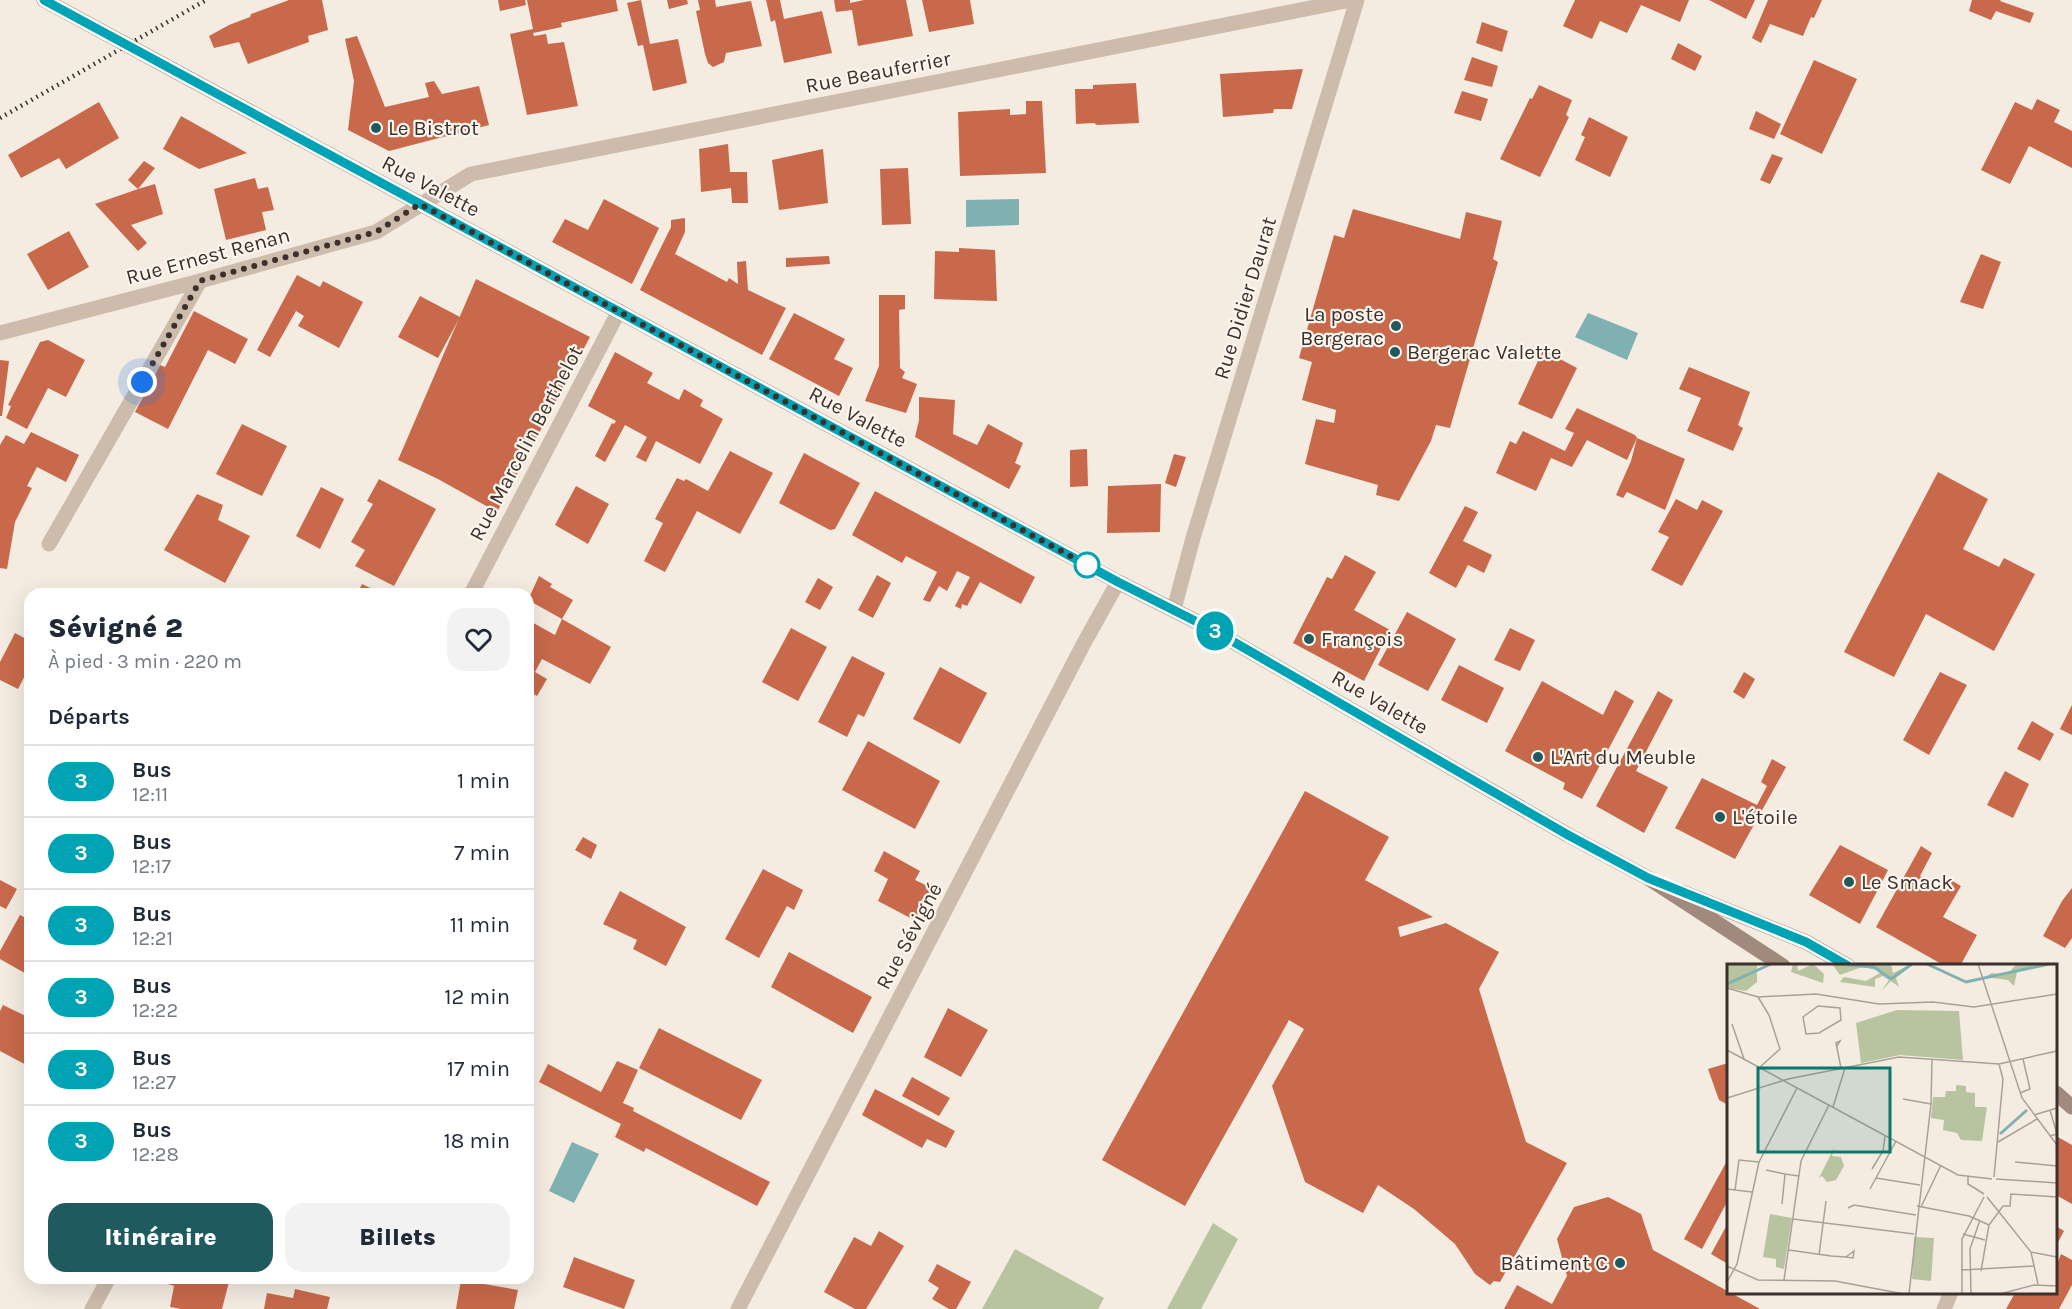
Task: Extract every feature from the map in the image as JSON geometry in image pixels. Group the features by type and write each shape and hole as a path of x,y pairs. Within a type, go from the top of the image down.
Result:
{"main road":[{"name":"Rue Valette","path":"44,0 1118,582 1174,609 1568,835 1648,878 1780,964"},
{"name":"Rue Valette","path":"1648,878 1806,942 1844,964"},
{"path":"2057,1095 2072,1107 2057,1101"}],"street":[{"name":"Rue Beauferrier","path":"420,204 471,174 1302,5 1351,0"},
{"name":"Rue Didier Daurat","path":"1174,609 1193,538 1357,0"},
{"name":"Rue Ernest Renan","path":"0,333 376,232 420,204"},
{"path":"49,544 200,281"},
{"name":"Rue Marcelin Berthelot","path":"474,588 619,311"},
{"name":"Rue Sévigné","path":"738,1309 1084,643 1118,582"},
{"path":"92,1309 106,1284"},
{"path":"1944,1309 1951,1294"}],"green space":[{"path":"1213,1223 1238,1239 1201,1309 1167,1309"},
{"path":"1015,1249 1104,1298 1098,1309 982,1309"}],"water":[{"path":"1019,199 1019,225 966,227 966,200"},
{"path":"1588,313 1638,333 1627,360 1575,337"},
{"path":"572,1142 599,1154 574,1203 549,1191"}],"building":[{"path":"289,0 322,0 328,30 308,36 309,42 248,64 239,42 214,48 209,36 250,17 251,14"},
{"path":"498,0 525,0 526,5 500,11"},
{"path":"527,0 616,0 618,11 561,23 562,27 533,33 534,36 546,34 548,44 564,42 578,106 527,115 510,34 533,29"},
{"path":"641,0 650,44 678,39 687,83 653,91 643,45 638,46 627,3"},
{"path":"667,0 687,0 688,4 669,9"},
{"path":"698,0 715,0 716,7 751,1 762,46 726,53 724,62 713,67 708,63 705,54 696,11 700,10"},
{"path":"766,0 780,0 784,19 822,11 832,53 784,63 775,20 771,22"},
{"path":"834,0 850,0 850,3 864,0 906,0 913,36 858,46 852,10 836,12"},
{"path":"922,0 970,0 974,24 929,32"},
{"path":"1575,0 1689,0 1680,22 1641,5 1627,33 1600,21 1592,39 1563,26"},
{"path":"1709,0 1755,0 1746,19"},
{"path":"1768,0 1822,0 1803,36 1770,24 1761,43 1752,38"},
{"path":"1972,0 2001,0 2034,13 2030,23 1996,11 1991,20 1969,11"},
{"path":"1482,22 1508,31 1502,52 1476,43"},
{"path":"357,36 385,107 429,97 425,83 434,81 442,94 479,86 489,125 389,151 348,130 354,81 345,39"},
{"path":"1678,43 1702,56 1695,71 1671,59"},
{"path":"1472,57 1498,66 1492,87 1464,80"},
{"path":"1814,60 1857,79 1822,154 1780,134"},
{"path":"1303,69 1292,109 1274,109 1273,113 1223,117 1220,74"},
{"path":"1136,83 1139,123 1076,124 1075,89 1093,89 1093,85"},
{"path":"1539,85 1572,100 1566,115 1569,117 1540,177 1500,159 1530,98 1532,99"},
{"path":"1462,91 1488,99 1481,121 1454,113"},
{"path":"2037,99 2060,110 2054,122 2072,131 2072,168 2029,146 2010,184 1981,170 2015,102 2032,110"},
{"path":"1026,101 1042,101 1046,173 960,176 958,112 1010,109 1010,115 1026,114"},
{"path":"99,102 119,138 66,169 59,158 21,178 8,155"},
{"path":"1756,111 1781,124 1774,139 1749,129"},
{"path":"181,116 247,153 199,169 163,149"},
{"path":"1589,117 1628,137 1610,177 1575,160 1585,137 1581,135"},
{"path":"728,144 730,172 747,172 748,203 732,203 731,188 701,192 699,149"},
{"path":"823,149 828,203 779,210 772,160"},
{"path":"1772,154 1783,158 1770,184 1760,180"},
{"path":"144,161 155,168 138,189 128,180"},
{"path":"908,168 911,224 882,225 880,169"},
{"path":"255,178 258,189 268,187 274,210 262,212 266,230 226,240 214,189"},
{"path":"155,184 163,214 131,225 147,243 138,251 95,204"},
{"path":"604,199 659,228 632,284 552,242 565,219 588,230"},
{"name":"Bergerac Valette","path":"1353,209 1460,239 1466,212 1502,221 1493,259 1498,262 1450,428 1436,425 1431,441 1399,501 1376,495 1378,485 1305,464 1316,419 1334,423 1336,410 1302,400 1312,362 1299,358 1334,235 1344,238"},
{"path":"685,218 685,232 675,254 727,282 729,278 738,284 737,262 746,261 748,290 786,308 762,355 640,290 671,227 671,220"},
{"path":"69,231 89,267 48,290 27,254"},
{"path":"959,248 995,250 997,301 934,299 935,251 959,252"},
{"path":"1981,254 2001,262 1983,309 1960,302"},
{"path":"829,256 830,264 786,267 786,258"},
{"path":"297,275 320,287 323,281 363,302 339,348 298,326 304,316 296,311 270,357 257,350"},
{"path":"476,279 590,337 497,512 398,460"},
{"path":"879,295 905,295 905,309 899,310 900,368 905,372 902,378 917,384 906,413 865,401 879,366"},
{"path":"420,296 460,317 438,358 398,337"},
{"path":"194,311 248,339 235,364 208,350 168,429 135,412 160,365 165,367"},
{"path":"794,313 845,339 834,359 853,368 839,396 769,359"},
{"path":"48,340 85,360 66,397 48,388 27,429 6,418 11,406 8,405 40,342"},
{"path":"1543,350 1577,368 1552,419 1518,404"},
{"path":"615,352 653,373 647,383 679,400 684,389 703,400 700,406 723,419 700,464 656,441 646,462 636,457 647,437 625,425 605,462 595,456 612,423 616,421 588,406"},
{"path":"0,360 9,361 2,416 0,416"},
{"path":"1689,367 1750,392 1738,425 1743,428 1733,451 1687,431 1701,398 1679,389"},
{"path":"919,397 955,400 953,434 977,445 988,424 1023,443 1015,463 1021,466 1009,489 915,437 919,420"},
{"path":"1577,408 1635,435 1637,438 1627,460 1587,440 1572,467 1551,458 1536,491 1496,473 1510,441 1516,444 1523,431 1565,451 1574,433 1565,429"},
{"path":"242,424 287,446 262,496 216,474"},
{"path":"31,432 79,455 66,482 37,467 27,486 32,488 15,522 7,569 0,568 0,445 6,435 24,444"},
{"path":"1637,438 1685,459 1665,510 1627,492 1623,498 1616,495 1631,461"},
{"path":"1087,449 1088,486 1070,487 1070,450"},
{"path":"730,451 773,473 740,534 697,511 665,572 644,561 663,523 655,519 677,478 684,481 686,479 708,491"},
{"path":"804,453 860,483 835,529 830,530 779,503"},
{"path":"1174,454 1186,457 1176,487 1165,483"},
{"path":"1938,472 1988,499 1963,549 1999,567 2004,558 2035,574 1994,651 1926,614 1894,677 1844,652"},
{"path":"379,479 436,509 394,586 355,566 365,550 351,542 373,504 367,501"},
{"path":"1161,484 1160,532 1107,533 1108,486"},
{"path":"576,486 609,504 588,544 555,525"},
{"path":"321,487 344,499 320,549 296,536"},
{"path":"875,491 1035,577 1021,604 980,582 967,606 962,604 961,609 955,606 970,577 957,571 947,591 939,586 930,602 923,600 937,572 906,556 902,563 852,535"},
{"path":"197,494 223,505 218,520 250,536 225,583 164,550"},
{"path":"1676,499 1697,510 1702,500 1723,511 1682,586 1651,570 1669,537 1658,532"},
{"path":"1465,506 1478,512 1463,541 1492,555 1484,573 1468,565 1456,588 1429,573"},
{"path":"1345,555 1376,572 1354,610 1390,630 1364,681 1293,643 1327,577 1332,579"},
{"path":"877,575 891,583 873,618 858,610"},
{"path":"539,576 552,584 550,587 573,600 562,619 534,603 534,588"},
{"path":"818,578 833,587 820,610 805,602"},
{"path":"1407,612 1456,639 1428,691 1378,665"},
{"path":"562,619 611,647 590,684 542,659 535,672 547,679 537,696 534,694 534,623 555,635"},
{"path":"791,628 827,647 798,701 762,682"},
{"path":"1510,628 1535,640 1520,671 1494,660"},
{"path":"15,633 24,638 24,678 18,689 0,680 0,662"},
{"path":"852,656 885,673 864,717 858,714 847,737 818,722"},
{"path":"1459,665 1504,688 1487,723 1441,700"},
{"path":"940,667 987,693 960,744 913,719"},
{"path":"1744,672 1755,679 1744,699 1733,692"},
{"path":"1940,672 1967,685 1929,755 1903,740"},
{"path":"1542,681 1603,715 1615,690 1634,701 1582,799 1563,789 1565,783 1505,751"},
{"path":"1658,691 1673,700 1636,771 1668,787 1644,833 1596,806"},
{"path":"2072,705 2072,735 2060,729"},
{"path":"2032,721 2054,734 2040,761 2017,749"},
{"path":"868,741 940,781 915,829 842,790"},
{"name":"L'étoile","path":"1772,759 1786,767 1735,859 1675,828 1702,778 1757,805 1767,786 1761,782"},
{"path":"2005,771 2029,784 2013,818 1987,805"},
{"path":"1305,791 1389,837 1365,880 1433,917 1398,927 1400,937 1446,923 1499,952 1479,989 1526,1142 1567,1163 1500,1282 1494,1281 1490,1285 1475,1274 1455,1244 1414,1209 1378,1185 1363,1213 1305,1182 1272,1086 1304,1029 1289,1020 1185,1206 1102,1160"},
{"path":"583,837 597,845 591,859 575,850"},
{"name":"Le Smack","path":"1840,845 1888,870 1860,924 1809,895"},
{"path":"1921,846 1932,853 1920,876 1937,887 1944,876 1961,886 1943,917 1977,935 1961,964 1941,964 1876,927"},
{"path":"884,851 920,871 915,880 934,889 918,922 878,901 888,879 874,871"},
{"path":"763,869 803,890 794,910 787,906 759,958 725,939"},
{"path":"0,880 17,889 6,909 0,906"},
{"path":"2072,888 2072,938 2065,948 2043,936 2062,901"},
{"path":"620,891 686,927 666,966 633,949 637,940 603,924"},
{"path":"20,915 24,917 24,973 0,959 0,951"},
{"path":"789,952 872,997 853,1033 771,987"},
{"path":"3,1005 24,1015 24,1064 0,1051 0,1011"},
{"path":"948,1008 988,1030 961,1077 924,1057"},
{"path":"659,1028 762,1080 741,1120 639,1068"},
{"path":"617,1061 638,1070 623,1103 634,1108 633,1111 770,1182 757,1206 646,1148 644,1152 615,1137 621,1124 539,1082 548,1064 601,1092"},
{"path":"1727,1063 1727,1104 1719,1100 1708,1069"},
{"path":"912,1077 950,1098 939,1116 902,1096"},
{"path":"875,1089 955,1131 946,1148 927,1139 922,1148 862,1115"},
{"path":"2057,1137 2072,1145 2072,1204 2057,1196"},
{"path":"1727,1161 1727,1202 1702,1249 1684,1239"},
{"name":"Bâtiment C","path":"1608,1197 1641,1214 1653,1250 1727,1291 1727,1294 1733,1294 1760,1309 1504,1309 1517,1285 1552,1304 1567,1276 1557,1239 1574,1207"},
{"path":"1727,1225 1727,1263 1711,1254"},
{"path":"2057,1227 2064,1231 2057,1244"},
{"path":"879,1231 904,1246 866,1309 855,1309 824,1292 854,1237 871,1246"},
{"path":"2061,1254 2072,1260 2072,1285 2059,1309 2006,1309 2014,1294 2057,1294 2057,1264"},
{"path":"574,1257 635,1280 624,1309 563,1287"},
{"path":"937,1264 971,1282 956,1309 949,1309 932,1299 939,1288 928,1281"},
{"path":"168,1284 228,1284 222,1309 170,1307 174,1286"},
{"path":"460,1284 484,1284 518,1290 514,1309 456,1309"},
{"path":"295,1289 330,1297 327,1309 264,1309 267,1293 293,1298"}],"railway":[{"path":"0,118 206,0"}],"bus line":[{"name":"3","path":"44,0 1118,582 1213,630 1568,835 1648,878 1806,942 1844,964"}],"place":[{"name":"Le Bistrot","path":"376,128"},
{"name":"La poste Bergerac","path":"1396,326"},
{"name":"Bergerac Valette","path":"1395,352"},
{"name":"François","path":"1309,639"},
{"name":"L'Art du Meuble","path":"1538,757"},
{"name":"L'étoile","path":"1720,817"},
{"name":"Le Smack","path":"1849,882"},
{"name":"Bâtiment C","path":"1620,1263"}],"route":[{"path":"142,382 200,281 376,232 420,204 1087,565"}]}
